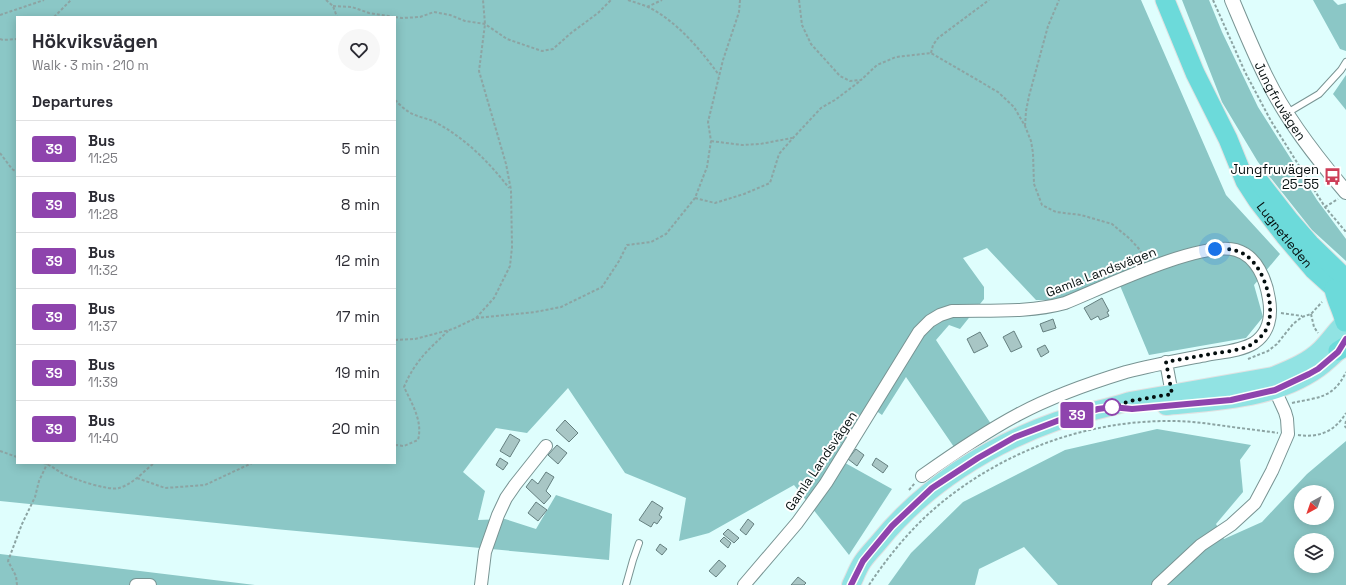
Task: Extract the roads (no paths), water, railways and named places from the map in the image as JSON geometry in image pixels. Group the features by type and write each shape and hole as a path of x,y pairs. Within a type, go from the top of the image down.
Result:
{"highway":[{"name":"Lugnetleden","path":"1164,0 1195,73 1228,139 1246,181 1258,201 1285,236 1314,270 1337,292"},
{"path":"1337,292 1336,299 1343,312 1344,336"}],"main road":[{"path":"1276,391 1294,368 1321,349 1344,336"},
{"path":"851,585 863,561 892,526 932,488 978,458 1015,437 1057,421 1098,409 1112,407 1132,409 1172,400 1231,400 1276,391 1318,369 1344,336"}],"street":[{"name":"Jungfruvägen","path":"1232,0 1267,80 1308,146 1344,194"},
{"name":"Gamla Landsvägen","path":"744,585 797,523 826,483 904,354 919,332 930,321 940,315 952,311 1038,309 1054,306 1065,303 1149,268 1205,250 1225,248 1236,250 1250,258 1260,272 1268,295 1270,311 1268,327 1256,342 1249,346 1234,350 1166,362 1109,378 1077,389 1019,414 982,435 922,476"},
{"path":"1166,362 1172,400"},
{"path":"1158,585 1201,545 1230,525 1255,503 1288,434 1287,419 1276,391"},
{"path":"481,585 485,552 498,515 506,498 515,485 546,446"},
{"path":"136,585 150,585"}],"lane":[{"path":"1287,114 1319,94 1341,70 1346,62"},
{"path":"626,585 639,543"}],"place":[{"name":"Jungfruvägen 25-55","path":"1332,176"}]}
